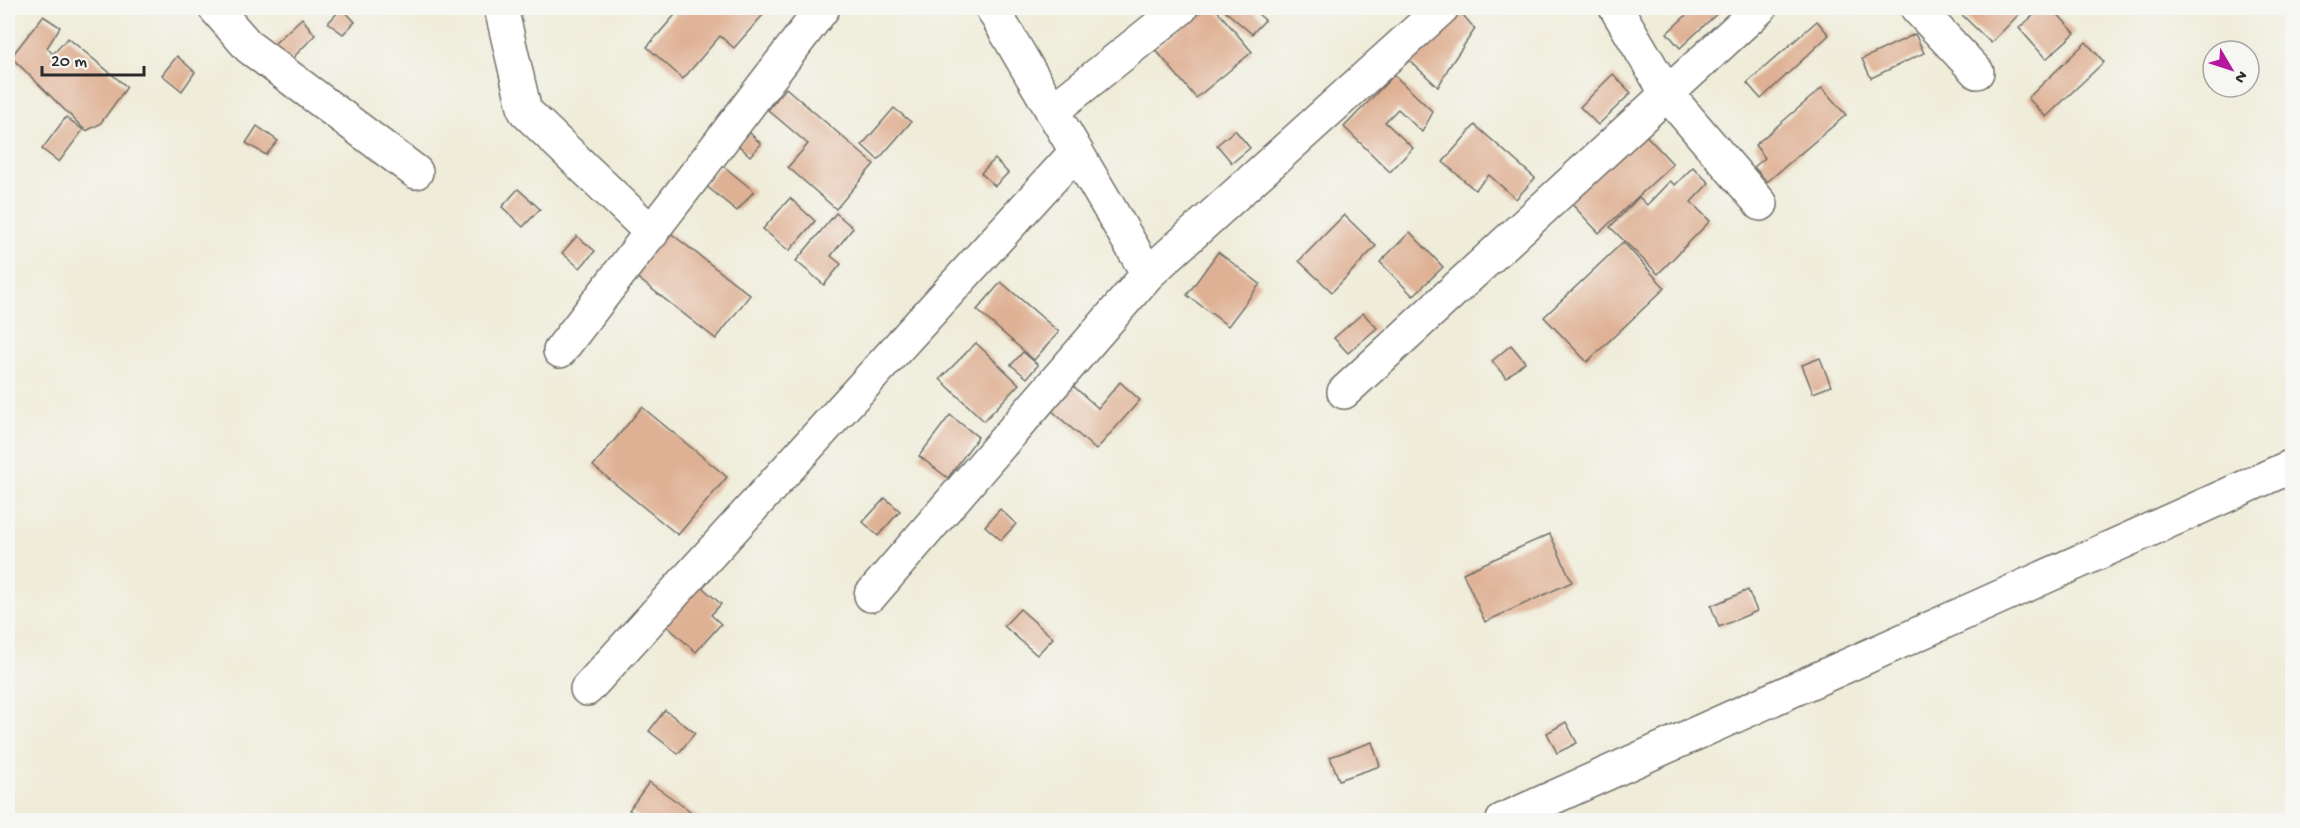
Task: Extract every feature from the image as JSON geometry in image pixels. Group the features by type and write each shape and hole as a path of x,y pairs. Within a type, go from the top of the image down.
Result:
{"street":[{"path":"215,8 249,47 416,172"},
{"path":"501,8 525,111 652,232"},
{"path":"560,351 823,8"},
{"path":"992,8 1148,274"},
{"path":"1052,111 1181,8"},
{"path":"871,595 1148,274 1442,8"},
{"path":"1616,8 1667,94 1761,204"},
{"path":"1344,392 1760,8"},
{"path":"1917,8 1977,72"},
{"path":"587,689 1076,152"},
{"path":"1503,820 2292,466"}],"building":[{"path":"342,8 355,22 343,34 328,23"},
{"path":"681,8 769,8 734,48 720,36 683,79 647,47"},
{"path":"1205,8 1215,8 1252,52 1196,98 1155,49"},
{"path":"1226,8 1251,8 1265,20 1252,34 1224,10"},
{"path":"1457,8 1475,29 1438,87 1406,57"},
{"path":"1694,8 1723,8 1680,48 1667,33"},
{"path":"1955,8 2025,8 1991,43"},
{"path":"2042,8 2052,8 2075,33 2046,59 2019,28"},
{"path":"43,16 60,27 47,48 53,54 68,38 127,87 100,124 86,131 11,57"},
{"path":"302,18 315,35 290,61 273,45"},
{"path":"1817,21 1829,35 1761,99 1747,83"},
{"path":"1915,34 1924,53 1871,78 1862,59"},
{"path":"2086,42 2104,62 2046,117 2028,98"},
{"path":"177,56 195,72 182,91 162,75"},
{"path":"1613,74 1631,93 1598,125 1580,107"},
{"path":"1394,75 1433,112 1422,132 1398,109 1385,122 1413,148 1390,172 1344,127"},
{"path":"786,88 874,164 836,209 788,167 808,144 768,110"},
{"path":"1822,88 1846,115 1767,182 1754,167 1765,158 1755,145"},
{"path":"894,108 911,122 878,160 862,145"},
{"path":"66,117 83,130 59,162 42,149"},
{"path":"1475,125 1535,178 1516,199 1489,175 1475,190 1443,162"},
{"path":"257,126 278,141 266,155 246,143"},
{"path":"1235,130 1250,148 1232,163 1217,145"},
{"path":"1642,131 1673,164 1599,233 1568,200"},
{"path":"749,132 761,144 750,156 738,145"},
{"path":"995,159 1008,173 995,186 981,173"},
{"path":"722,165 754,191 737,211 705,185"},
{"path":"1693,167 1709,183 1691,202 1710,221 1658,274 1610,227 1639,197 1647,205 1670,181 1675,185"},
{"path":"518,189 540,209 523,227 502,207"},
{"path":"790,198 815,221 789,251 763,229"},
{"path":"836,213 853,228 831,256 841,264 824,285 796,261"},
{"path":"1344,215 1376,246 1332,292 1299,261"},
{"path":"664,228 750,295 716,339 630,272"},
{"path":"1410,232 1443,267 1413,296 1380,262"},
{"path":"577,236 595,251 580,268 562,253"},
{"path":"1623,242 1665,288 1587,362 1544,317"},
{"path":"1218,252 1260,284 1228,326 1187,295"},
{"path":"1001,282 1059,332 1034,360 977,310"},
{"path":"1363,313 1377,328 1348,353 1334,338"},
{"path":"976,343 1019,384 984,421 940,379"},
{"path":"1511,345 1525,362 1506,378 1492,361"},
{"path":"1023,352 1038,365 1027,378 1011,365"},
{"path":"1820,358 1831,386 1813,393 1802,365"},
{"path":"1120,382 1140,400 1096,450 1050,409 1072,385 1098,408"},
{"path":"642,407 727,477 678,535 593,466"},
{"path":"950,415 978,437 948,478 919,456"},
{"path":"885,498 900,511 878,536 863,522"},
{"path":"1000,509 1016,524 1001,540 985,526"},
{"path":"1550,534 1572,582 1485,622 1463,573"},
{"path":"696,582 721,604 711,615 721,624 696,652 661,621"},
{"path":"1748,590 1757,611 1719,627 1711,606"},
{"path":"1020,609 1053,638 1037,655 1004,626"},
{"path":"665,710 695,733 678,754 649,731"},
{"path":"1566,722 1577,743 1557,753 1547,733"},
{"path":"1372,742 1380,766 1339,780 1330,757"},
{"path":"649,782 700,818 699,820 643,820 629,810"}]}
